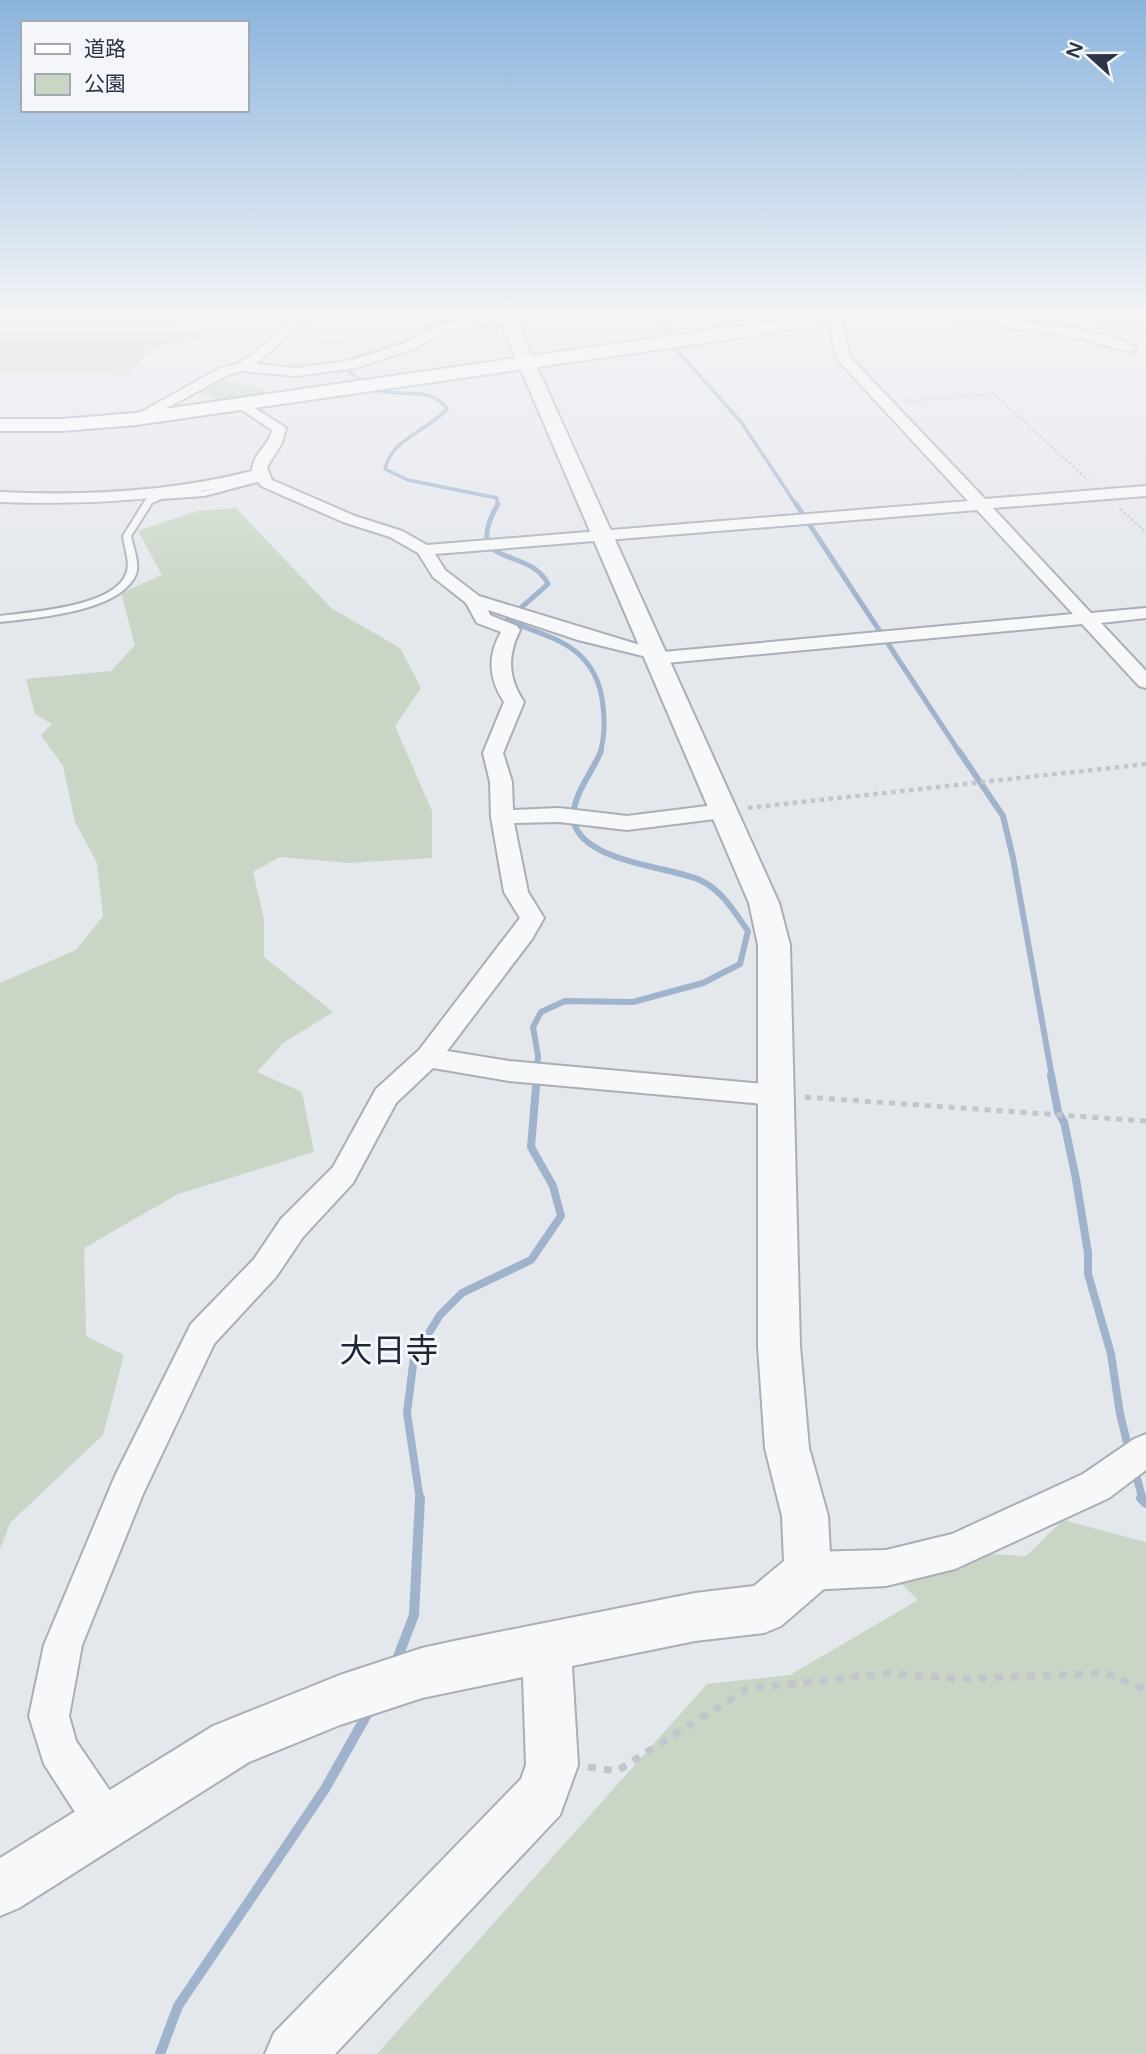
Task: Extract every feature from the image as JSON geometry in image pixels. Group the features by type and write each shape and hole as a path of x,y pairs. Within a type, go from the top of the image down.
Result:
{"main road":[{"path":"0,425 62,425 188,412"}],"street":[{"path":"136,419 149,412"},
{"path":"254,412 279,428 279,438 259,465 261,476 266,483 349,519 396,534 424,550 439,573 474,600 585,636 655,655 1146,613"},
{"path":"548,412 764,903 774,945 779,1346 787,1448 805,1516 808,1571"},
{"path":"894,412 1146,682"},
{"path":"0,497 76,500 209,487 261,476"},
{"path":"424,550 1146,491"},
{"path":"106,1822 58,1750 49,1716 63,1645 128,1488 202,1334 265,1268 292,1228 343,1175 386,1096 428,1057 532,918 516,892 502,817 501,782 493,753 514,702 502,685 500,647 511,630 483,619 474,600"},
{"path":"502,817 559,815 627,823 723,811"},
{"path":"428,1057 509,1071 776,1095"},
{"path":"0,1889 231,1744 340,1700 422,1673 695,1617 764,1609 808,1571 886,1568 955,1551 1096,1486 1146,1450"},
{"path":"295,2054 541,1796 552,1765 546,1648"}],"lane":[{"path":"0,618 45,614 90,602 124,585 132,573 127,536 149,501 160,497 204,493 261,476"}],"path":[{"path":"1013,412 1146,532"},
{"path":"723,811 1146,764"},
{"path":"776,1095 1146,1121"},
{"path":"552,1765 617,1771 747,1689 890,1673 960,1679 1106,1673 1146,1690"}],"green space":[{"path":"236,508 331,608 400,648 421,688 395,726 432,811 432,858 348,863 280,857 253,872 264,919 264,957 333,1012 283,1043 257,1072 302,1092 314,1152 178,1194 84,1248 86,1336 124,1355 103,1435 10,1523 0,1549 0,983 76,950 103,916 97,863 75,822 63,766 41,735 52,724 35,714 26,679 111,671 135,645 121,593 162,575 138,531 197,511"},
{"path":"1063,1520 1146,1542 1146,2054 377,2054 707,1684 790,1675 918,1600 886,1568 954,1569 971,1553 1026,1556"}],"waterway":[{"path":"444,412 403,442 395,450 385,469 408,480 497,498 497,506"},
{"path":"732,412 797,506"},
{"path":"498,504 488,525 487,539 492,548 527,564 539,572 548,584 507,620 565,644 587,663 601,693 604,731 600,753"},
{"path":"796,504 960,753"},
{"path":"959,751 1003,816 1052,1077"},
{"path":"536,1077 538,1056 533,1027 541,1012 565,1001 633,1002 703,983 740,964 748,931 722,896 700,880 622,859 602,851 586,840 576,827 574,810 578,795 600,753"},
{"path":"420,1499 407,1413 414,1357 440,1315 462,1293 531,1260 561,1216 553,1186 531,1147 537,1075"},
{"path":"1051,1075 1076,1179 1088,1253 1088,1274 1111,1354 1120,1414 1129,1450"},
{"path":"1134,1468 1143,1500"},
{"path":"396,1662 414,1615 420,1499"},
{"path":"1143,1500 1146,1503"},
{"path":"160,2054 178,2006 325,1789 370,1709"}],"district":[{"name":"大日寺","path":"389,1351"}]}
